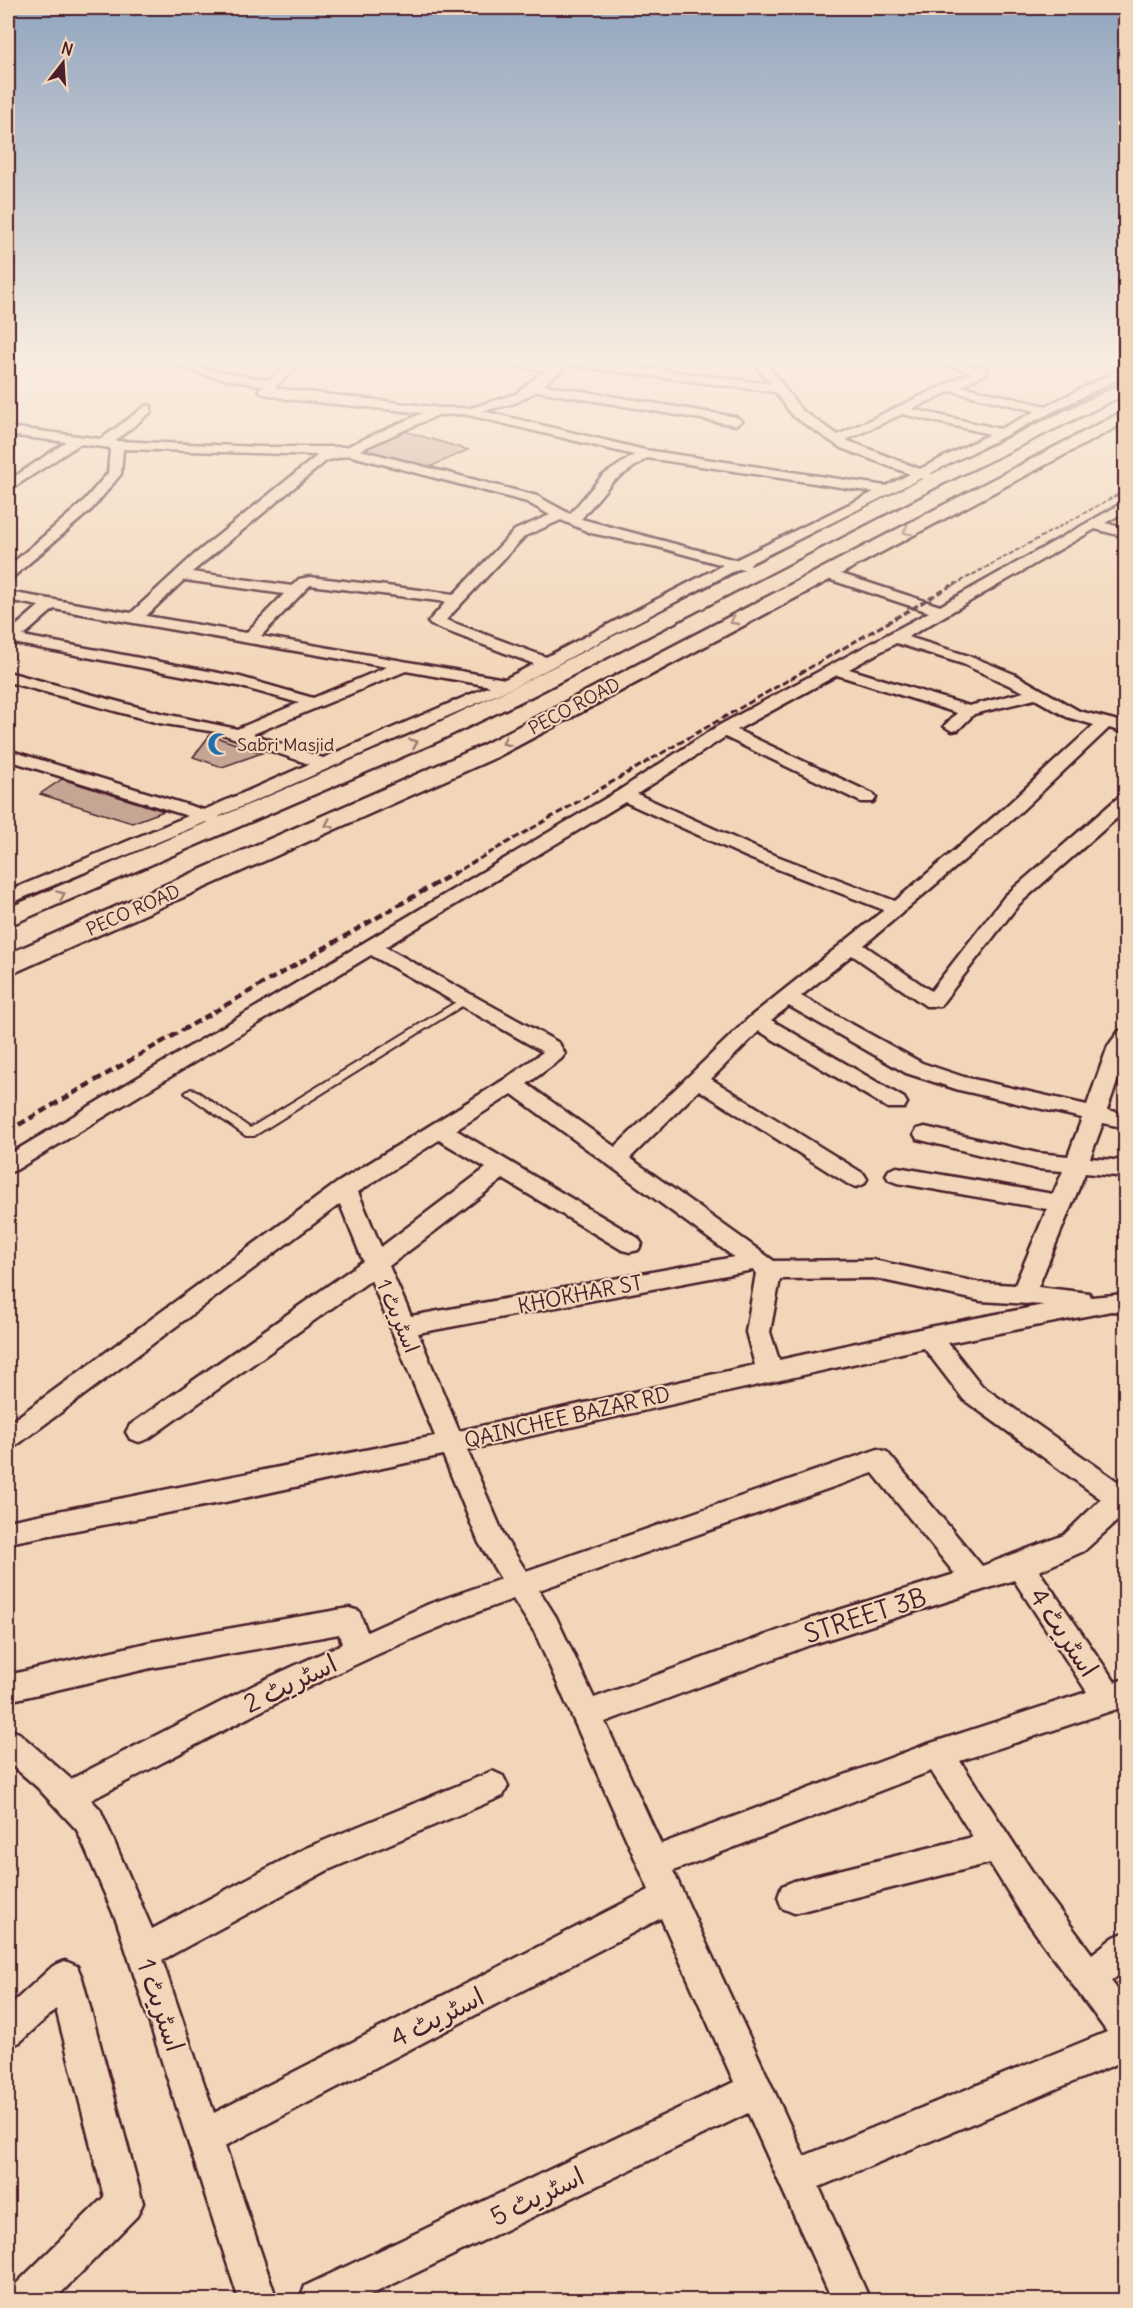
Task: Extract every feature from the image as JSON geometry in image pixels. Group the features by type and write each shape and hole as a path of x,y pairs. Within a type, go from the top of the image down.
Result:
{"main road":[{"name":"PECO ROAD","path":"8,918 217,820 379,758 950,466"},
{"name":"PECO ROAD","path":"8,965 488,752 1029,466"},
{"path":"379,758 424,782"}],"street":[{"path":"8,487 39,466"},
{"path":"8,574 87,506 114,474 113,466"},
{"path":"134,619 181,575 312,466"},
{"path":"404,466 532,499 567,518 596,530 660,543 746,568"},
{"path":"550,663 436,622 520,533 567,518 607,479 627,466"},
{"path":"724,466 888,490"},
{"path":"900,466 927,477"},
{"path":"8,898 217,820 324,764 515,687 550,663 746,568 888,490 927,477 945,466"},
{"path":"8,1165 369,946 624,795 724,730 895,638 1125,505"},
{"path":"1094,524 1125,532"},
{"path":"824,573 940,611"},
{"path":"181,575 296,591"},
{"path":"251,638 304,582 456,599"},
{"path":"8,596 407,665 515,687"},
{"path":"50,604 11,638 240,682 315,703"},
{"path":"895,638 969,661 1010,678 1073,714 1125,728"},
{"path":"236,735 407,665"},
{"path":"836,670 968,711"},
{"path":"8,677 159,718 219,728 324,764"},
{"path":"952,726 968,711 1036,694"},
{"path":"616,1159 757,1021 898,909 1009,813 1106,723"},
{"path":"724,730 867,798"},
{"path":"8,755 217,820"},
{"path":"624,795 755,854 898,909"},
{"path":"852,946 933,1002 1012,900 1125,800"},
{"path":"8,1438 345,1189 513,1084 555,1051 369,946"},
{"path":"786,996 914,1068 958,1083 1125,1121"},
{"path":"757,1021 896,1103"},
{"path":"1023,1295 1076,1166 1125,1036"},
{"path":"696,1080 856,1179"},
{"path":"513,1084 763,1265 758,1332 770,1371"},
{"path":"439,1130 630,1244"},
{"path":"925,1134 1037,1161 1125,1169"},
{"path":"139,1432 376,1264 502,1168"},
{"path":"897,1175 1061,1203"},
{"name":"اسٹریٹ 1","path":"345,1189 494,1544 546,1626 754,2091 851,2301"},
{"name":"KHOKHAR ST","path":"402,1327 763,1265 873,1269 981,1292 1121,1306"},
{"name":"QAINCHEE BAZAR RD","path":"8,1532 184,1500 452,1443 929,1336 1121,1306"},
{"path":"929,1336 973,1393 1124,1496"},
{"name":"اسٹریٹ 2","path":"67,1797 279,1687 439,1613 878,1460 976,1580"},
{"name":"STREET 3B","path":"586,1715 807,1633 1020,1566 1074,1543 1124,1496"},
{"name":"اسٹریٹ 4","path":"1020,1566 1117,1695"},
{"path":"8,1688 151,1655 349,1620 358,1650"},
{"path":"653,1863 938,1755 1117,1695"},
{"name":"اسٹریٹ 1","path":"8,1743 67,1797 88,1820 134,1922 258,2301"},
{"path":"938,1755 1033,1902 1125,2030"},
{"path":"143,1952 317,1859 492,1786"},
{"path":"794,1897 997,1846"},
{"name":"اسٹریٹ 4","path":"206,2137 668,1897"},
{"path":"1088,1978 1125,1949"},
{"path":"8,2030 65,1978 124,2203 28,2301"},
{"path":"795,2178 1125,2042"},
{"name":"اسٹریٹ 5","path":"319,2301 754,2091"}],"lane":[{"path":"191,1093 250,1132 466,999"}],"building":[{"path":"411,466 432,466 425,469"},
{"name":"Sabri Masjid","path":"210,735 262,753 222,767 193,757"},
{"path":"62,779 164,811 132,823 40,794"}],"railway":[{"path":"954,585 1126,490"},
{"path":"453,874 956,583"},
{"path":"8,1131 456,872"}],"place":[{"name":"Sabri Masjid","path":"219,744"}]}
